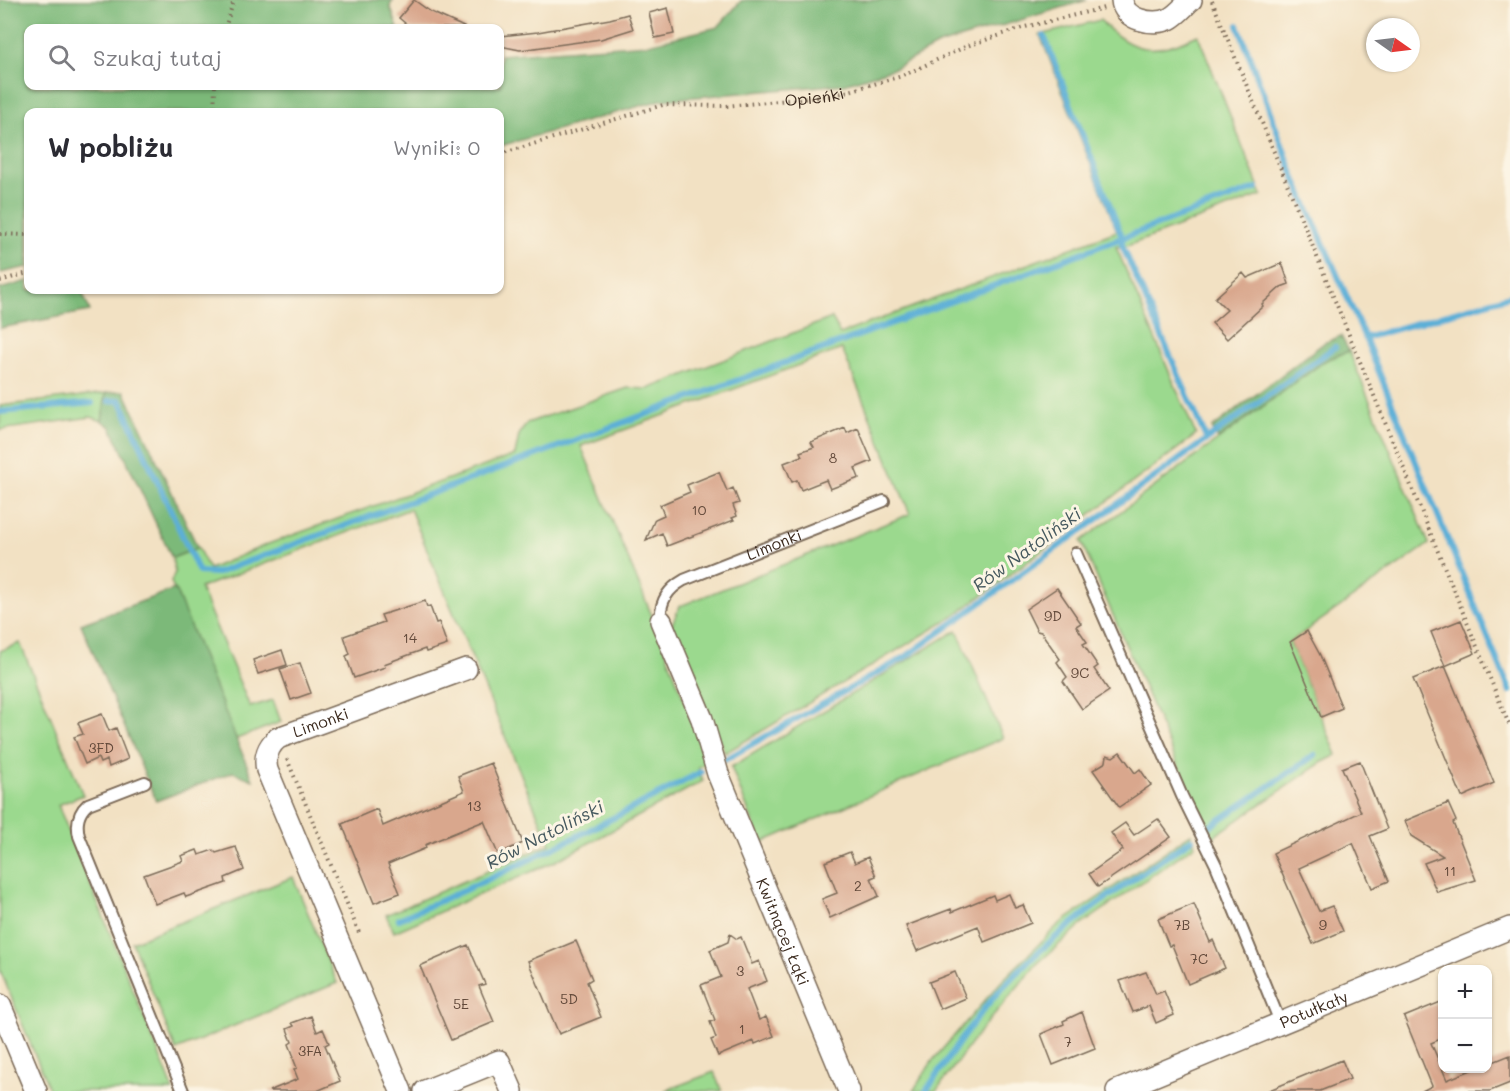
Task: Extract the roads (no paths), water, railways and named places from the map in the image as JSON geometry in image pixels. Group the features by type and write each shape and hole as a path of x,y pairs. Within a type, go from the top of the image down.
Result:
{"street":[{"path":"1122,2 1126,11 1135,18 1147,22 1169,19 1191,0"},
{"name":"Kwitnącej Łąki","path":"661,621 702,719 718,774 849,1091"},
{"name":"Limonki","path":"401,1091 267,770 267,752 278,738 466,669"},
{"name":"Potułkały","path":"1117,1091 1510,928"},
{"path":"0,1005 36,1091"},
{"path":"425,1091 499,1060 512,1091"}],"lane":[{"name":"Limonki","path":"661,621 660,612 666,594 684,580 884,501"},
{"path":"1076,553 1182,796 1216,866 1280,1023"},
{"path":"146,782 88,804 78,817 77,827 183,1091"}],"waterway":[{"name":"Rów Natoliński","path":"1238,25 1293,174 1365,338 1510,691"},
{"path":"1044,36 1122,237 1122,245 1206,438"},
{"path":"109,401 120,400 199,572 217,573 1257,188"},
{"path":"1365,338 1510,296"},
{"name":"Rów Natoliński","path":"726,759 907,656 1335,347"},
{"path":"0,412 92,403"},
{"path":"1209,827 1315,755"},
{"name":"Rów Natoliński","path":"399,919 552,849 701,772"},
{"path":"926,1091 981,1012 1023,966 1092,908 1192,839"}]}
